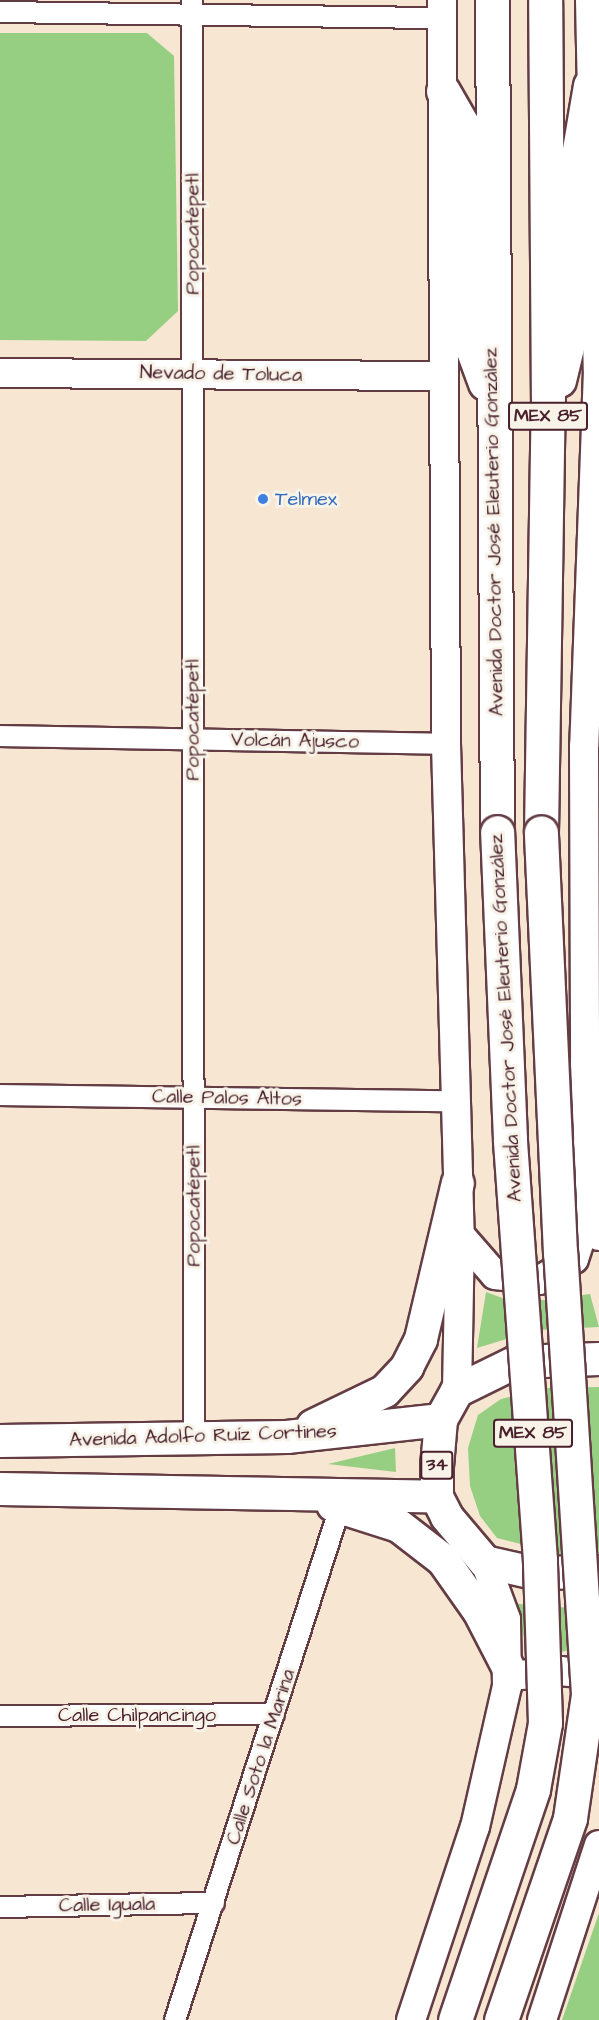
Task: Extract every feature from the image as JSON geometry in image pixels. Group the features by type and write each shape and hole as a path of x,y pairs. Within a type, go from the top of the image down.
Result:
{"highway":[{"name":"Avenida Doctor José Eleuterio González","path":"455,2020 533,1789 545,1723 540,1560 510,1140 497,832 492,388 492,0"},
{"name":"MEX 85","path":"501,2020 570,1818 588,1694 560,1253 541,832 548,406 545,0"},
{"path":"548,406 561,376 574,318 574,179 590,85"},
{"path":"443,91 462,124 466,144 470,353 492,388"}],"main road":[{"path":"287,1437 385,1391 407,1367 421,1339 458,1183"},
{"path":"457,1391 516,1362 599,1359"},
{"name":"34","path":"457,1391 441,1420 437,1497 458,1534 485,1562"},
{"name":"Avenida Adolfo Ruíz Cortines","path":"0,1441 287,1437 441,1420"},
{"path":"0,1489 274,1492 343,1500 399,1526 443,1560 479,1611 508,1678"},
{"name":"34","path":"343,1500 437,1497"},
{"path":"485,1562 534,1573 599,1572"}],"street":[{"path":"593,5 590,85 599,370 592,746 592,1063 593,1176 599,1236"},
{"path":"0,12 192,6 442,9 442,376 446,744 454,1101 460,1235 457,1391"},
{"name":"Popocatépetl","path":"192,6 194,1440"},
{"name":"Nevado de Toluca","path":"0,373 194,372 442,376"},
{"name":"Volcán Ajusco","path":"0,736 446,744"},
{"name":"Calle Palos Altos","path":"0,1095 454,1101"},
{"path":"460,1235 495,1275 540,1281 574,1260 593,1176"},
{"name":"Calle Soto la Marina","path":"175,2020 343,1500"},
{"path":"411,2020 475,1827 508,1678 506,1619 485,1562"},
{"path":"508,1678 537,1671 599,1675"},
{"name":"Calle Chilpancingo","path":"0,1716 274,1714"},
{"path":"542,2020 599,1845"},
{"name":"Calle Iguala","path":"0,1907 214,1903"}],"green space":[{"path":"0,33 147,33 174,56 178,311 146,341 0,340"},
{"path":"486,1292 505,1299 545,1300 590,1294 599,1327 537,1330 477,1348"},
{"path":"599,1387 599,1553 560,1554 497,1538 480,1516 470,1486 468,1448 478,1415 501,1399 546,1388"},
{"path":"395,1448 396,1472 328,1464"},
{"path":"514,1603 599,1609 570,1650 530,1658"},
{"path":"599,1913 599,2020 562,2020"}],"place":[{"name":"Telmex","path":"263,499"}]}
